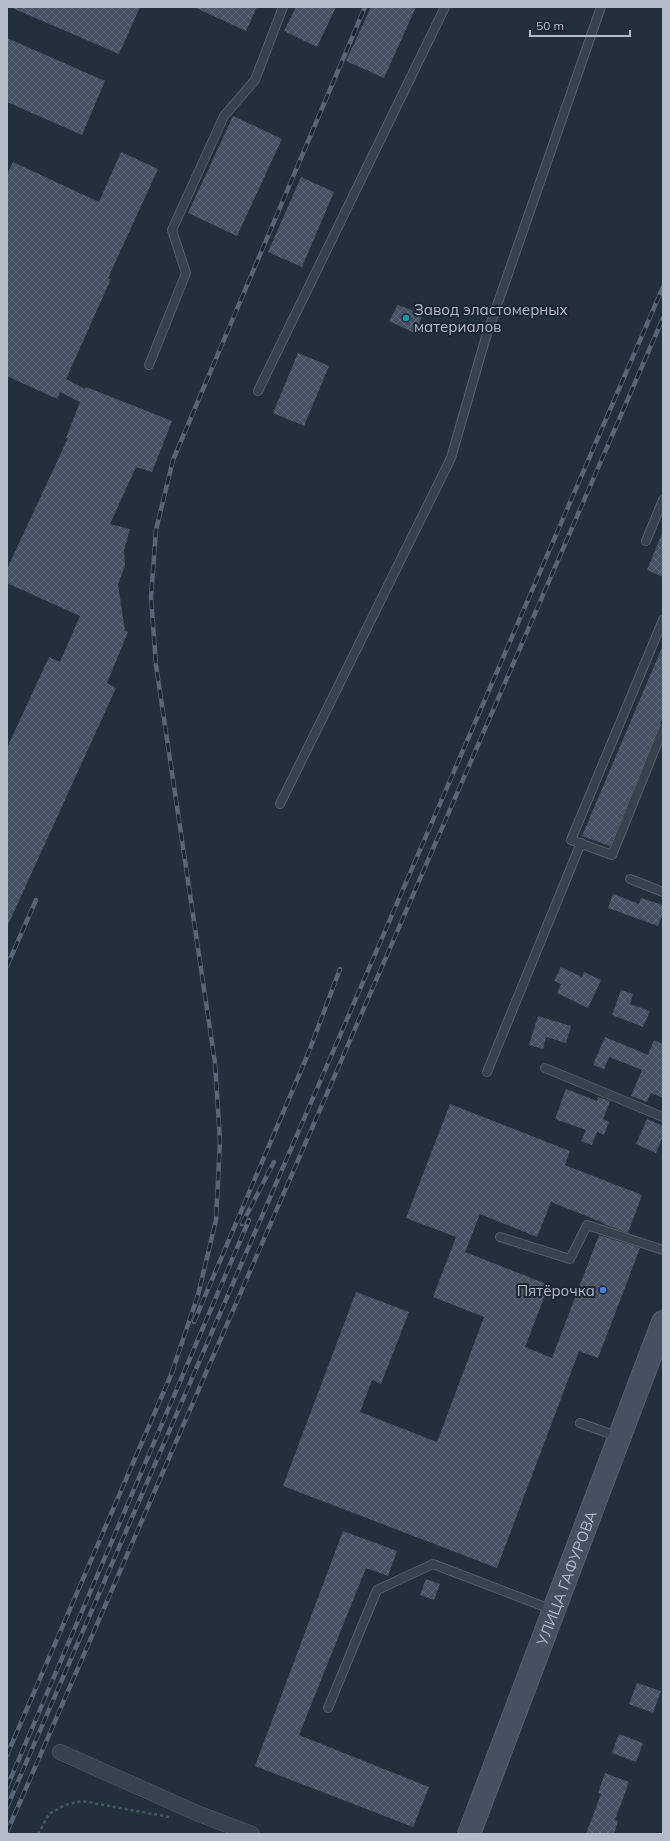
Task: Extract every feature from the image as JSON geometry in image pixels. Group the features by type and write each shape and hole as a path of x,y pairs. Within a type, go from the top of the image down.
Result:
{"main road":[{"name":"УЛИЦА ГАФУРОВА","path":"469,1834 663,1322"}],"street":[{"path":"60,1752 199,1814 252,1834"}],"lane":[{"path":"149,365 186,273 172,230 224,116 255,80 283,7"},
{"path":"258,391 445,7"},
{"path":"280,804 451,458 485,340 601,7"},
{"path":"646,541 663,500"},
{"path":"663,620 571,840 612,855 663,728"},
{"path":"487,1072 581,843"},
{"path":"630,879 663,892"},
{"path":"545,1068 663,1117"},
{"path":"500,1237 570,1259 587,1225 663,1250"},
{"path":"580,1423 620,1437"},
{"path":"328,1708 377,1590 433,1564 554,1611"}],"path":[{"path":"38,1834 49,1814 65,1805 82,1801 175,1818"}],"building":[{"path":"10,7 140,7 119,54"},
{"path":"194,7 257,7 246,31"},
{"path":"296,7 336,7 317,47 284,31"},
{"path":"371,7 416,7 384,78 346,61"},
{"path":"7,38 105,81 82,135 7,102"},
{"path":"233,116 282,139 237,236 188,213"},
{"path":"121,152 158,169 108,278 111,279 66,379 85,389 86,387 172,421 152,472 136,467 110,524 130,529 124,550 125,566 118,584 125,631 128,632 107,683 116,688 7,927 7,748 49,657 60,662 80,616 7,583 7,569 68,438 66,438 80,402 60,392 57,399 7,376 7,175 13,162 99,202"},
{"path":"301,177 334,192 302,267 268,252"},
{"name":"Завод эластомерных материалов","path":"398,305 422,314 417,334 389,321"},
{"path":"298,353 329,366 304,426 273,413"},
{"path":"663,531 663,577 647,570"},
{"path":"663,645 663,717 610,846 582,836"},
{"path":"613,894 639,904 641,898 663,905 663,913 658,926 608,908"},
{"path":"561,967 582,977 584,972 601,980 588,1008 557,993 561,984 554,981"},
{"path":"621,990 633,994 630,1004 650,1011 643,1027 612,1015"},
{"path":"538,1016 571,1026 566,1043 546,1037 543,1049 529,1045"},
{"path":"605,1037 648,1055 654,1040 663,1044 663,1098 651,1093 647,1102 631,1096 642,1070 609,1057 604,1069 593,1065"},
{"path":"566,1089 597,1101 598,1097 610,1101 603,1119 609,1122 604,1135 597,1132 592,1145 581,1141 586,1130 555,1119"},
{"path":"450,1104 570,1151 565,1165 642,1195 628,1233 551,1202 537,1237 480,1214 465,1252 549,1285 525,1347 552,1358 599,1235 640,1248 598,1358 579,1351 497,1568 283,1486 356,1292 409,1312 381,1384 372,1380 360,1412 437,1442 484,1317 433,1297 456,1237 406,1218"},
{"path":"647,1119 663,1126 663,1136 656,1153 636,1144"},
{"path":"343,1531 397,1551 388,1576 366,1568 299,1735 429,1787 413,1827 255,1766"},
{"path":"426,1579 440,1584 434,1600 420,1595"},
{"path":"637,1683 661,1691 653,1713 629,1704"},
{"path":"619,1734 643,1743 636,1762 612,1753"},
{"path":"605,1773 629,1782 615,1820 618,1821 614,1834 586,1834 601,1794 598,1793"}],"railway":[{"path":"172,1372 198,1295 216,1220 220,1141 215,1063 156,665 151,597 156,530 173,460 365,7"},
{"path":"7,1807 663,287"},
{"path":"7,1832 663,318"},
{"path":"7,966 36,900"},
{"path":"194,1322 308,1054 340,969"},
{"path":"242,1224 274,1162"},
{"path":"7,1787 249,1220"},
{"path":"7,1755 174,1368"}],"place":[{"name":"Завод эластомерных материалов","path":"406,318"},
{"name":"Пятёрочка","path":"603,1290"}]}
